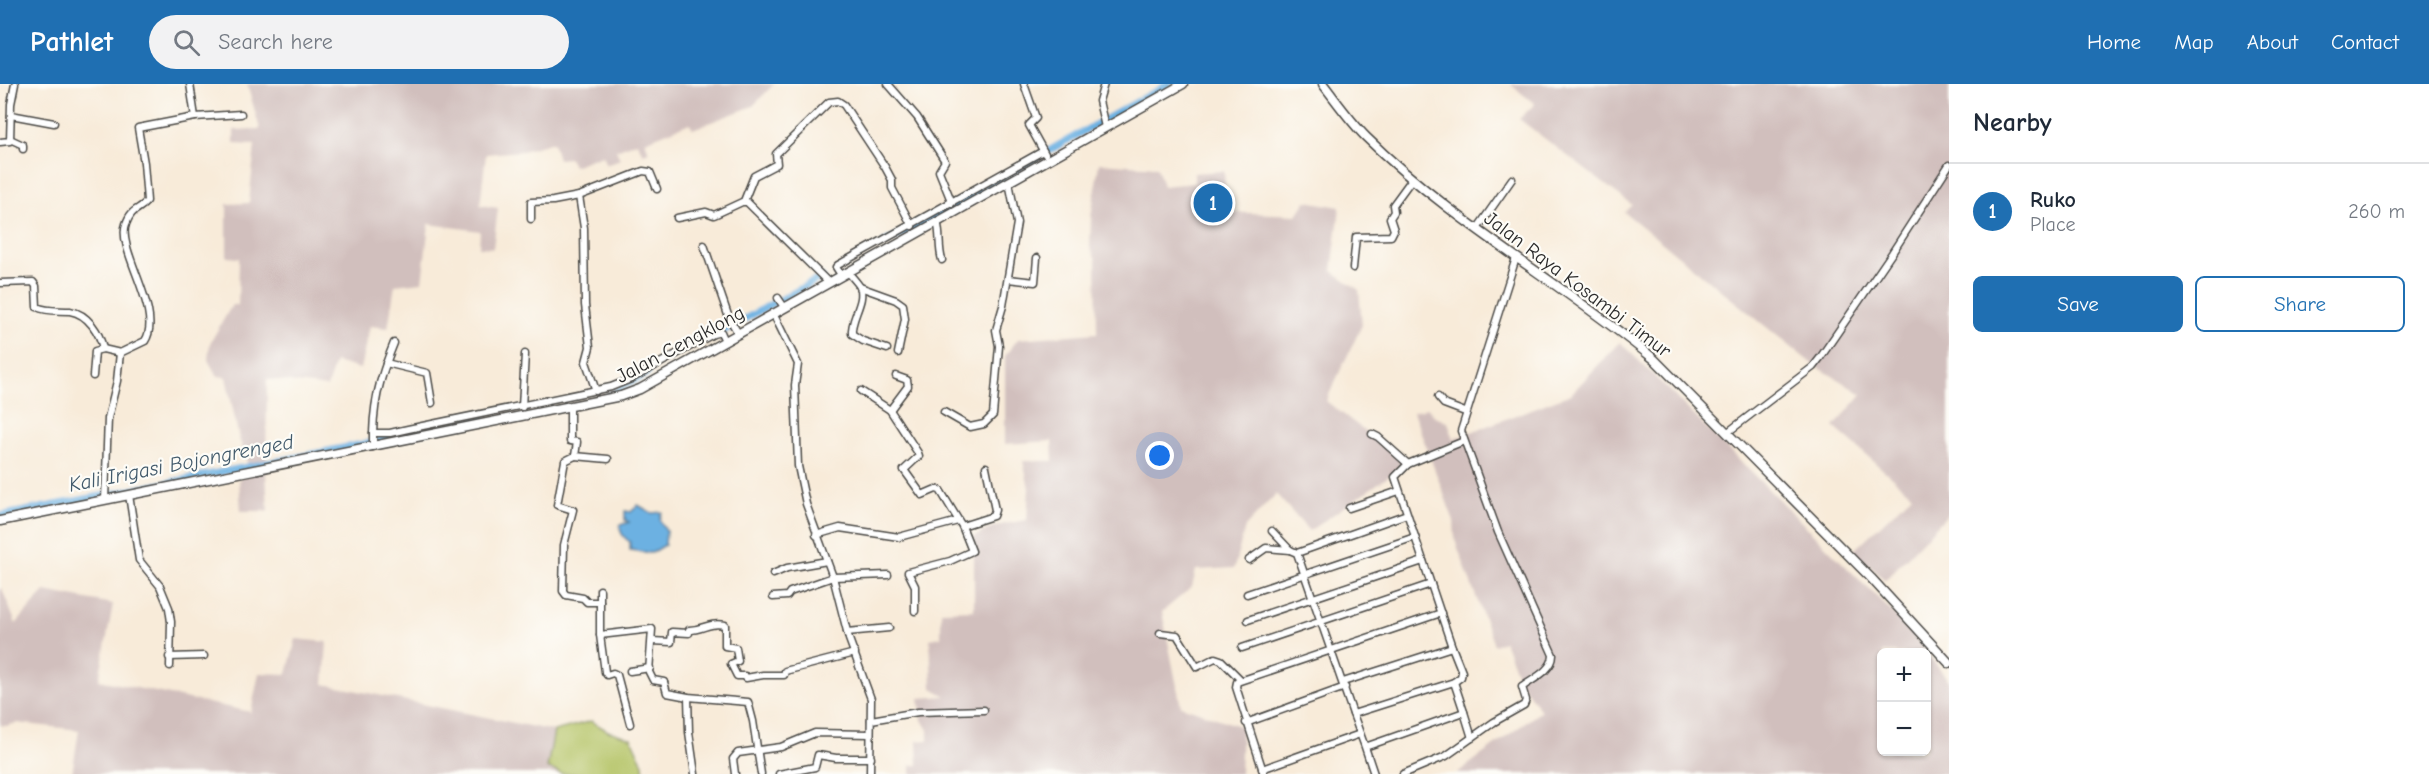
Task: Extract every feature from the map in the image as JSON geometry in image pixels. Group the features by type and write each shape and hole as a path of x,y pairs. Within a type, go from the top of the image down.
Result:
{"main road":[{"name":"Jalan Cengklong","path":"0,521 105,498 129,495 373,439 489,418 570,408 611,399 639,389 735,328 784,307 884,246 926,223 937,221 1009,182 1046,155 1183,84"},
{"name":"Jalan Raya Kosambi Timur","path":"1323,84 1364,135 1413,179 1516,258 1624,334 1671,375 1728,432 1832,544 1925,635 1949,663"}],"street":[{"path":"10,139 15,84"},
{"path":"190,84 195,117"},
{"path":"888,84 917,117 945,161 939,171 952,203"},
{"path":"884,246 912,226 926,223 952,203 1046,155 1029,125 1036,118 1024,84"},
{"path":"1104,84 1099,101 1104,123"},
{"path":"677,218 706,212 714,215 744,201 754,176 777,164 776,154 829,102 838,101 844,105 885,167 892,180 892,188 912,226"},
{"path":"93,376 95,352 103,350 120,353 145,341 149,332 145,302 124,235 126,222 133,210 147,201 144,163 137,130 139,127 195,117 241,114"},
{"path":"11,115 54,123"},
{"path":"0,142 8,142 10,139"},
{"path":"10,139 23,145 23,149"},
{"path":"1728,432 1813,367 1893,253 1949,165"},
{"path":"531,219 531,202 579,196 643,171 650,172 657,189"},
{"path":"1353,268 1356,237 1391,236 1394,230 1390,218 1394,212 1393,205 1413,179"},
{"path":"1477,229 1512,179"},
{"path":"944,412 970,427 984,424 993,416 999,349 996,330 1003,306 1017,223 1009,182"},
{"path":"579,196 584,228 584,279 590,347 586,362 596,391"},
{"path":"744,201 828,282"},
{"path":"937,221 942,260"},
{"path":"704,245 735,328"},
{"path":"1008,279 1035,282 1037,258"},
{"path":"1403,774 1446,756 1526,704 1522,687 1550,667 1553,658 1498,532 1461,429 1516,258"},
{"path":"841,272 860,287 896,300 903,305 905,319 898,353"},
{"path":"0,283 33,282 36,286 37,306 44,310 73,312 80,315 94,327 103,350"},
{"path":"860,287 860,300 851,332 859,339 887,349"},
{"path":"778,298 784,307"},
{"path":"772,313 798,364 795,385 798,466 806,504 833,577 847,632 871,699 870,774"},
{"path":"394,343 386,363 373,413 373,439 390,433 489,418 522,407 596,391 631,379 713,334 724,337"},
{"path":"105,498 108,418 117,381 120,353"},
{"path":"522,407 525,354"},
{"path":"386,363 427,373 432,403"},
{"path":"890,410 908,386 907,380 896,376"},
{"path":"861,391 890,410 919,456 904,470 922,495 936,489 940,490 960,524 972,551 950,561 908,572 915,586 915,611"},
{"path":"1438,397 1444,404 1465,412"},
{"path":"570,408 570,441 577,442 575,456"},
{"path":"1372,434 1408,464"},
{"path":"1353,714 1454,682 1462,674 1395,477 1408,464 1464,441"},
{"path":"600,602 587,602 583,598 566,595 563,591 564,545 573,510 557,506 557,503 565,461 575,456 608,459"},
{"path":"816,535 840,528 899,537 993,516 995,510 986,467"},
{"path":"1349,508 1399,491"},
{"path":"129,495 139,560 160,586 169,609 170,666"},
{"path":"1249,561 1266,548 1294,551 1407,514"},
{"path":"1272,531 1294,551 1305,574 1374,774"},
{"path":"1247,594 1415,537"},
{"path":"773,574 787,568 827,561"},
{"path":"1248,620 1423,561"},
{"path":"773,597 787,597 790,592 833,577 888,575"},
{"path":"1242,648 1431,584"},
{"path":"600,590 600,635 604,672 608,675 613,673 617,675 630,724"},
{"path":"1360,735 1263,772 1236,687 1239,681 1441,613"},
{"path":"652,641 671,642 672,632 689,633 689,630 697,630 707,624 725,625 725,646 736,648 738,661 731,664 732,668 737,676 746,678 784,675 785,671 855,653"},
{"path":"600,635 650,628 652,629 651,678 664,682 667,693 688,698 748,702 761,774"},
{"path":"847,632 890,628"},
{"path":"1160,633 1178,635 1197,667 1215,658 1221,660 1239,681"},
{"path":"1246,723 1452,647"},
{"path":"170,657 204,656"},
{"path":"630,671 650,669"},
{"path":"1454,682 1472,738"},
{"path":"688,698 688,732 695,774"},
{"path":"870,720 918,712 984,710"},
{"path":"1365,747 1464,712"},
{"path":"735,774 733,759 738,753 781,747 815,732 870,734"},
{"path":"779,774 815,767 818,755 836,759 871,758"}],"shaded area":[{"path":"247,84 774,84 753,106 693,129 690,123 645,141 649,152 643,154 637,142 616,150 620,159 606,165 602,155 573,166 569,158 558,159 553,142 522,151 486,154 480,205 498,208 493,248 479,247 480,231 429,224 422,282 395,285 388,328 370,326 360,369 335,362 327,387 267,379 268,511 241,511 239,479 251,474 239,438 226,377 217,376 208,360 210,343 232,305 238,305 239,258 227,257 227,204 249,203 255,145 234,144 234,130 260,129"},
{"path":"1510,84 1949,84 1949,513 1885,580 1853,551 1912,495 1834,427 1862,394 1811,363 1624,212 1632,205 1519,119 1535,104"},
{"path":"1099,163 1157,167 1163,186 1194,183 1194,173 1224,171 1227,212 1297,215 1306,201 1340,207 1332,271 1359,290 1362,325 1326,401 1405,465 1309,531 1276,494 1245,527 1234,568 1196,570 1192,587 1162,612 1181,706 1242,727 1240,774 911,774 911,765 918,765 917,741 928,740 928,730 922,720 919,698 946,696 932,688 930,639 941,637 941,611 974,610 974,537 995,526 1027,520 1029,488 1023,461 1053,461 1052,441 1005,444 1005,356 1018,339 1097,333 1096,260 1090,248 1091,217"},
{"path":"1620,342 1906,626 1923,648 1877,648 1877,756 1931,756 1931,658 1949,681 1949,774 1456,774 1541,711 1519,680 1504,641 1494,645 1455,540 1454,521 1413,412 1428,408 1435,417 1448,422 1453,439 1571,394"},
{"path":"0,588 16,624 45,591 113,604 99,680 251,712 259,673 287,674 296,639 327,642 324,684 554,731 547,768 562,774 72,774 79,730 17,723 0,725"}],"green space":[{"path":"591,721 608,731 631,738 643,764 644,774 562,774 547,768 554,731"}],"water":[{"path":"638,505 652,513 662,512 660,520 666,531 665,545 652,553 630,550 630,542 621,530 620,525 629,522 625,520 625,511 631,512"}],"waterway":[{"name":"Kali Irigasi Bojongrenged","path":"1068,140 1169,84"},
{"name":"Kali Irigasi Bojongrenged","path":"928,221 1064,142"},
{"name":"Kali Irigasi Bojongrenged","path":"885,242 923,224"},
{"name":"Kali Irigasi Bojongrenged","path":"782,299 822,277"},
{"name":"Kali Irigasi Bojongrenged","path":"718,334 777,301"},
{"name":"Kali Irigasi Bojongrenged","path":"608,396 648,373"},
{"name":"Kali Irigasi Bojongrenged","path":"379,440 484,419"},
{"name":"Kali Irigasi Bojongrenged","path":"0,516 368,443"}],"place":[{"name":"Ruko","path":"1213,203"}]}
